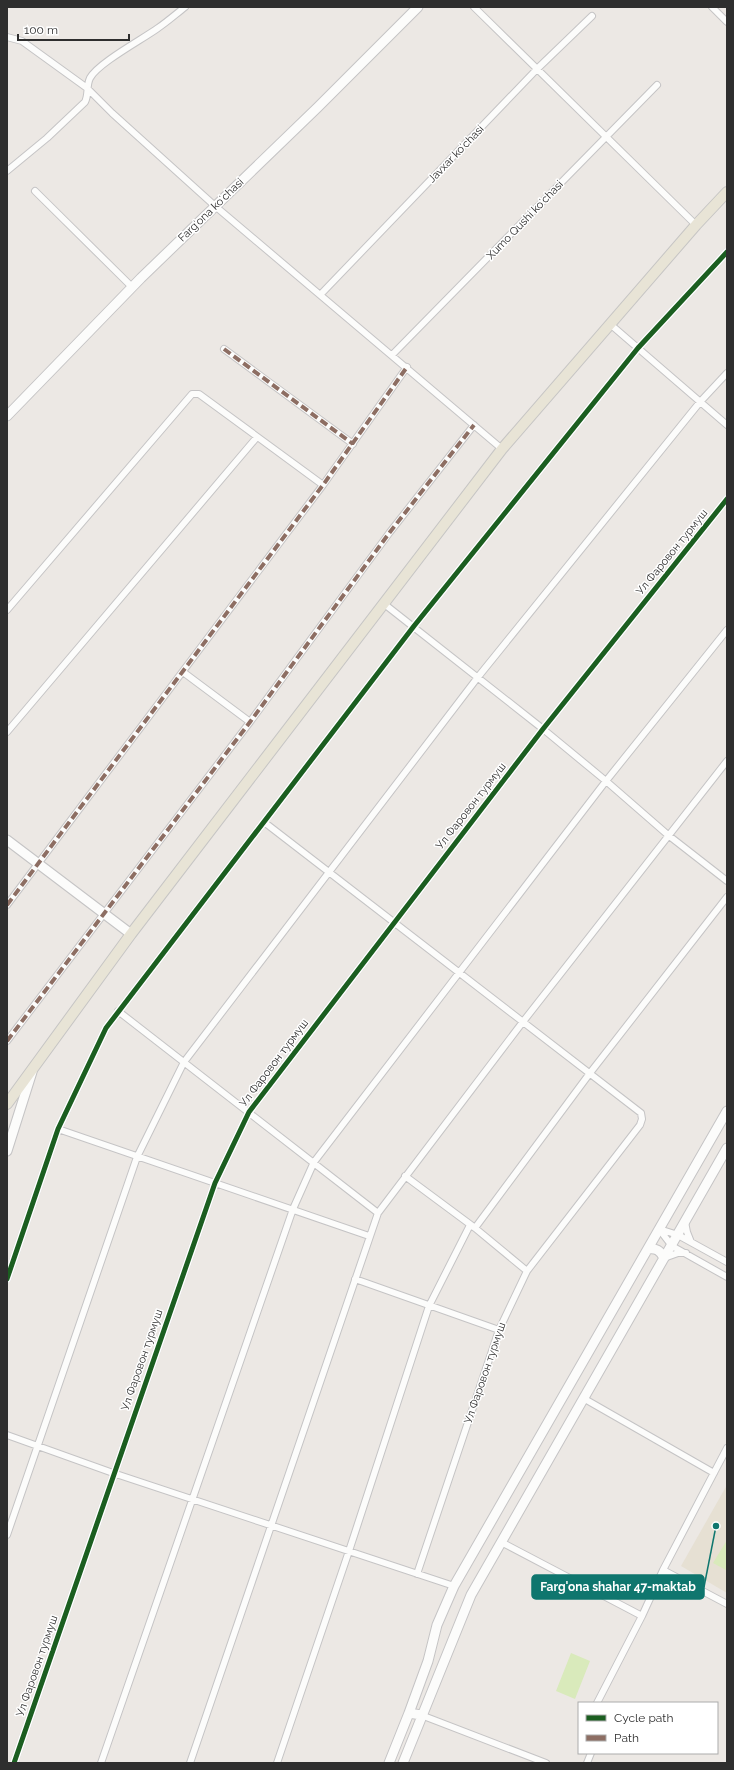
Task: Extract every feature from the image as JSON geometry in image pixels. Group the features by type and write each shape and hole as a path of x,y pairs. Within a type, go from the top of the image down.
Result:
{"main road":[{"path":"7,1104 131,934 502,449 696,225 727,192"}],"street":[{"path":"7,171 86,102 86,88 91,77 100,68 158,28 185,7"},
{"name":"Fargʻona koʻchasi","path":"7,416 132,287 418,7"},
{"path":"474,7 696,225"},
{"path":"712,7 727,22"},
{"name":"Javxar koʻchasi","path":"321,294 538,69 592,16"},
{"path":"7,37 22,41 86,88 215,206 321,294 502,449"},
{"name":"Xumo Qushi koʻchasi","path":"392,355 657,85"},
{"path":"35,191 132,287"},
{"path":"7,1279 58,1129 106,1028 414,626 638,348 727,252"},
{"path":"610,324 727,425"},
{"path":"224,349 353,444"},
{"path":"7,905 323,485 407,367"},
{"path":"7,1535 137,1157 184,1062 478,677 700,402 727,373"},
{"path":"7,610 192,394 199,394 323,485"},
{"path":"7,1042 105,915 250,722 390,532 474,425"},
{"path":"7,732 257,437"},
{"name":"Ул Фаровон турмуш","path":"14,1763 113,1473 215,1183 249,1112 543,729 727,499"},
{"path":"383,603 543,729 668,835 727,881"},
{"path":"101,1763 293,1209 314,1162 606,781 727,630"},
{"path":"183,672 250,722"},
{"path":"190,1763 272,1525 354,1279 378,1213 522,1023 727,761"},
{"path":"264,822 459,972 522,1023 590,1073"},
{"path":"7,840 131,934"},
{"path":"277,1763 349,1551 429,1306 473,1226 727,897"},
{"path":"118,1011 378,1213"},
{"path":"7,1151 33,1070"},
{"name":"Ул Фаровон турмуш","path":"417,1574 499,1330 527,1271 640,1126 642,1119 640,1112 590,1073"},
{"path":"389,1763 428,1661 437,1625 454,1586 727,1112"},
{"path":"58,1129 369,1236"},
{"path":"403,1763 470,1595 727,1148"},
{"path":"405,1176 473,1226 527,1271"},
{"path":"685,1222 691,1242"},
{"path":"659,1229 678,1235 727,1262"},
{"path":"659,1229 672,1246 727,1278"},
{"path":"648,1249 654,1248 661,1252 664,1258"},
{"path":"664,1258 678,1253 686,1253"},
{"path":"354,1279 499,1330"},
{"path":"583,1398 714,1473"},
{"path":"7,1435 113,1473 454,1586"},
{"path":"598,1702 642,1616 663,1570 727,1448"},
{"path":"501,1542 642,1616"},
{"path":"663,1570 727,1604"},
{"path":"409,1713 421,1715 546,1763"}],"shaded area":[{"path":"727,1485 727,1593 681,1566"}],"green space":[{"path":"727,1540 727,1568 726,1570 713,1563"},
{"path":"571,1653 590,1661 575,1699 556,1691"}],"marked path":[{"path":"224,349 353,444"},
{"path":"7,905 323,485 407,367"},
{"path":"7,1041 250,722 390,532 474,425"}],"cycle path":[{"path":"7,1279 58,1129 106,1028 414,626 638,348 727,252"},
{"path":"14,1763 215,1183 249,1112 543,729 727,499"}],"place":[{"name":"Farg'ona shahar 47-maktab","path":"716,1526"}]}
